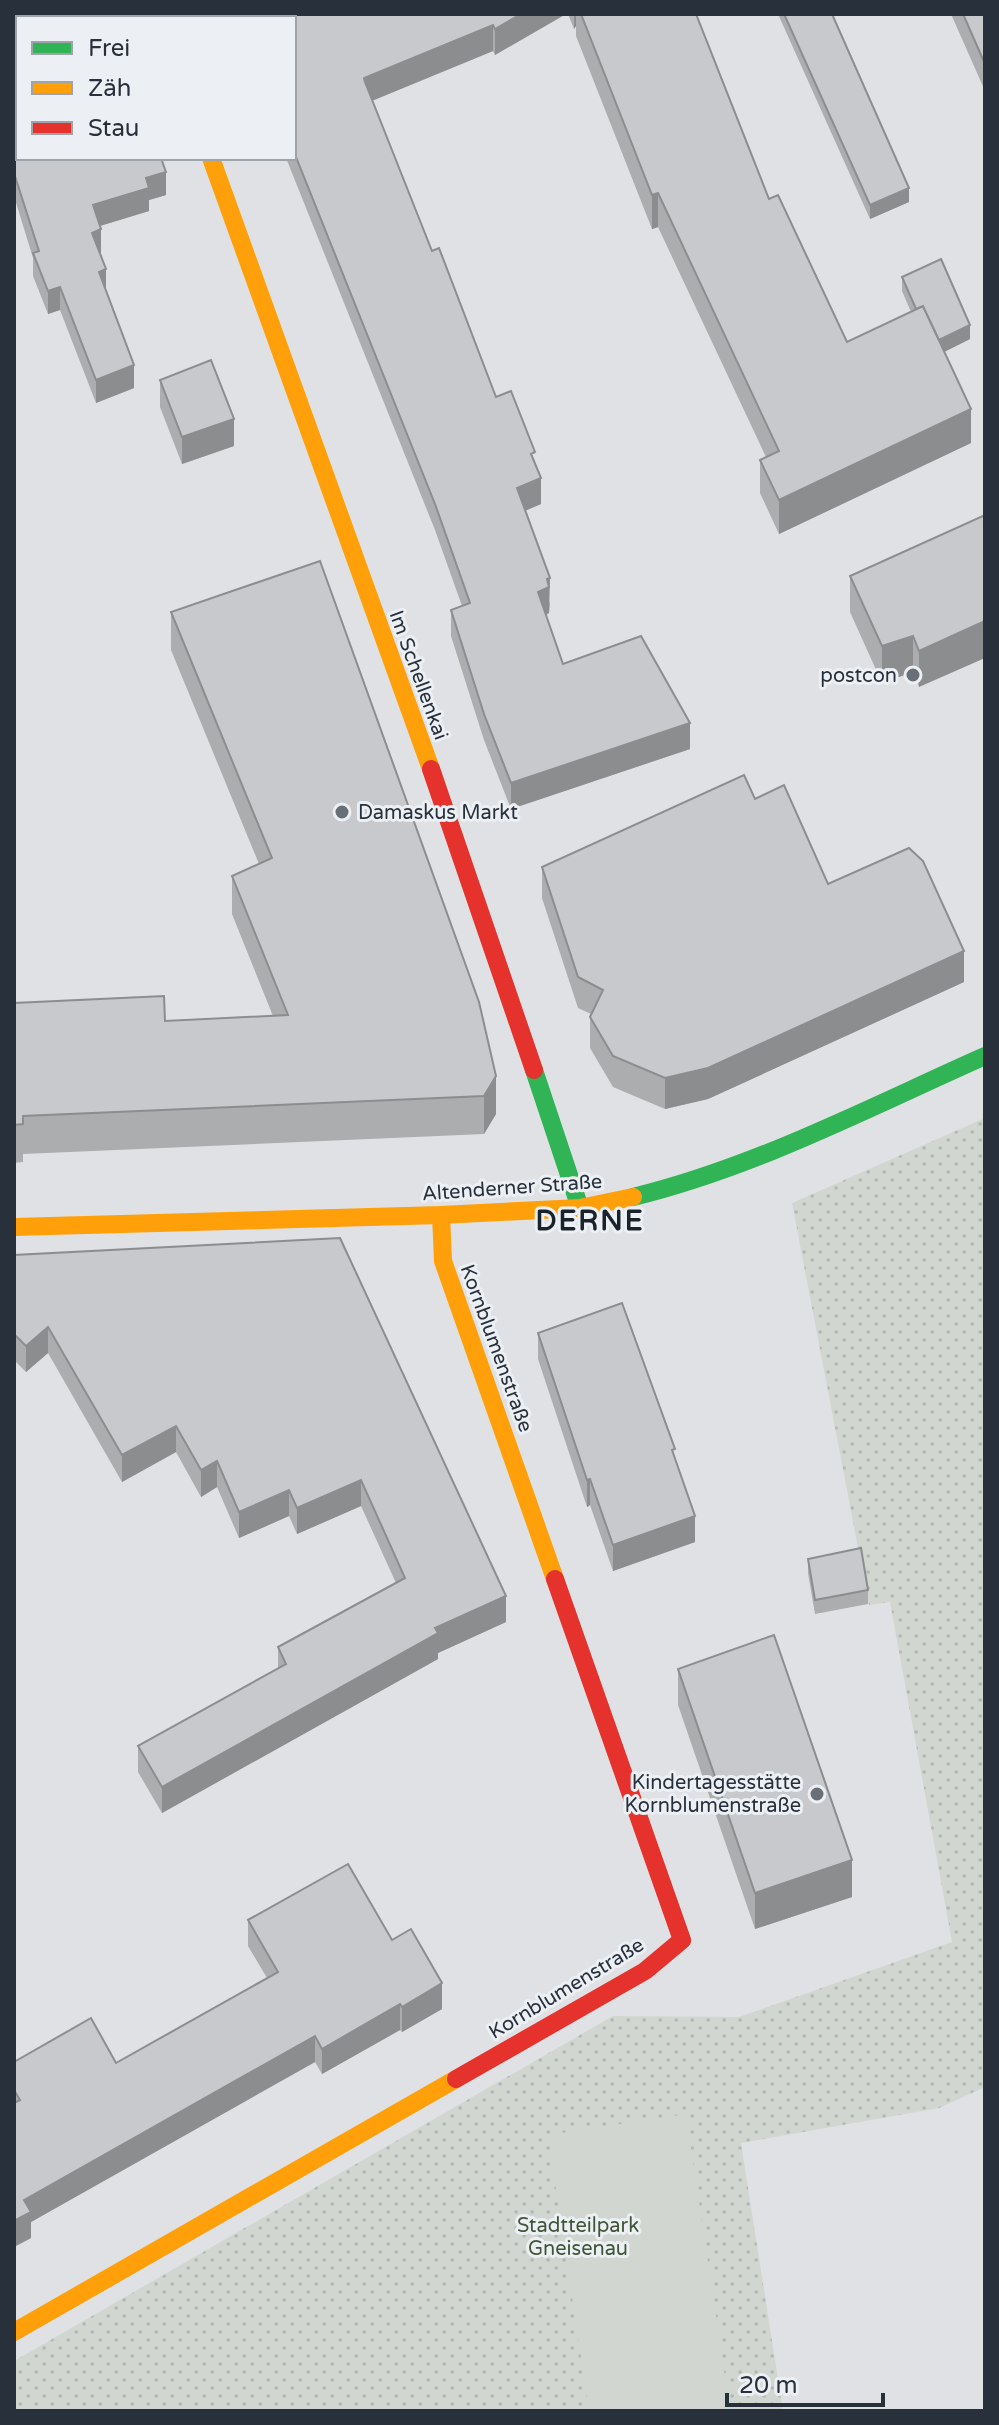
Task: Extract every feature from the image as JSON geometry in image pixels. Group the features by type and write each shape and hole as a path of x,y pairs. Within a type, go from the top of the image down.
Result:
{"street":[{"name":"Im Schellenkai","path":"212,160 466,868 580,1208"},
{"name":"Altenderner Straße","path":"14,1227 580,1208 686,1184 759,1157 985,1056"},
{"name":"Kornblumenstraße","path":"14,2332 645,1971 682,1940 443,1261 441,1215"}],"green space":[{"name":"Stadtteilpark Gneisenau","path":"985,1118 985,2087 939,2108 741,2143 783,2411 14,2411 14,2361 613,2016 739,2017 952,1942 890,1602 869,1605 792,1203"},
{"path":"686,2114 730,2411 589,2411 548,2135"}],"building":[{"path":"14,14 88,14 16,16 16,160 162,160 166,172 146,178 149,188 93,205 101,229 92,233 106,269 99,272 134,365 96,380 60,287 48,291 33,253 39,251 14,173"},
{"path":"521,14 495,29 493,25 364,78 432,251 439,248 496,397 511,391 535,452 531,454 541,478 517,488 550,578 547,579 549,587 538,592 563,664 641,636 690,723 511,783 484,714 451,610 470,603 435,504 296,157 296,16 244,16"},
{"path":"581,14 696,14 769,199 778,195 847,342 923,306 971,409 779,500 760,460 779,451 658,193 652,195"},
{"path":"784,14 832,14 909,188 870,205"},
{"path":"963,14 985,14 985,64"},
{"path":"941,259 970,325 939,340 923,306 916,309 902,277"},
{"path":"211,360 234,419 182,437 160,380"},
{"path":"985,515 985,621 919,651 913,636 882,646 850,576"},
{"path":"320,561 479,1002 496,1076 484,1096 23,1116 23,1124 14,1125 14,1003 164,996 165,1021 288,1015 232,876 272,858 171,612"},
{"path":"744,775 755,799 784,785 828,884 909,848 923,861 964,951 708,1068 665,1078 613,1056 590,1017 603,990 578,977 542,867"},
{"path":"340,1238 506,1596 435,1628 438,1633 162,1787 138,1746 286,1664 278,1647 405,1578 361,1480 297,1508 289,1490 239,1512 217,1461 201,1470 176,1426 122,1455 48,1327 26,1346 14,1336 14,1255"},
{"path":"622,1303 675,1449 672,1450 695,1516 613,1545 590,1479 587,1480 538,1333"},
{"path":"861,1548 868,1590 815,1600 808,1559"},
{"path":"774,1635 852,1860 755,1893 678,1669"},
{"path":"348,1864 392,1940 411,1929 442,1983 322,2049 315,2036 24,2200 31,2212 14,2221 14,2103 20,2100 14,2090 14,2062 91,2018 116,2063 278,1972 248,1920"}],"traffic: fast":[{"path":"633,1197 768,1153 985,1056"},
{"path":"534,1070 580,1208"}],"traffic: slow":[{"path":"212,160 431,769"},
{"path":"14,1227 441,1215 580,1208 633,1197"},
{"path":"441,1215 443,1261 555,1579"},
{"path":"14,2332 456,2079"}],"traffic: jam":[{"path":"431,769 534,1070"},
{"path":"456,2079 645,1971 682,1940 555,1579"}],"place":[{"name":"postcon","path":"913,675"},
{"name":"Damaskus Markt","path":"342,812"},
{"name":"Kindertagesstätte Kornblumenstraße","path":"817,1794"}],"district":[{"name":"DERNE","path":"590,1220"}]}
